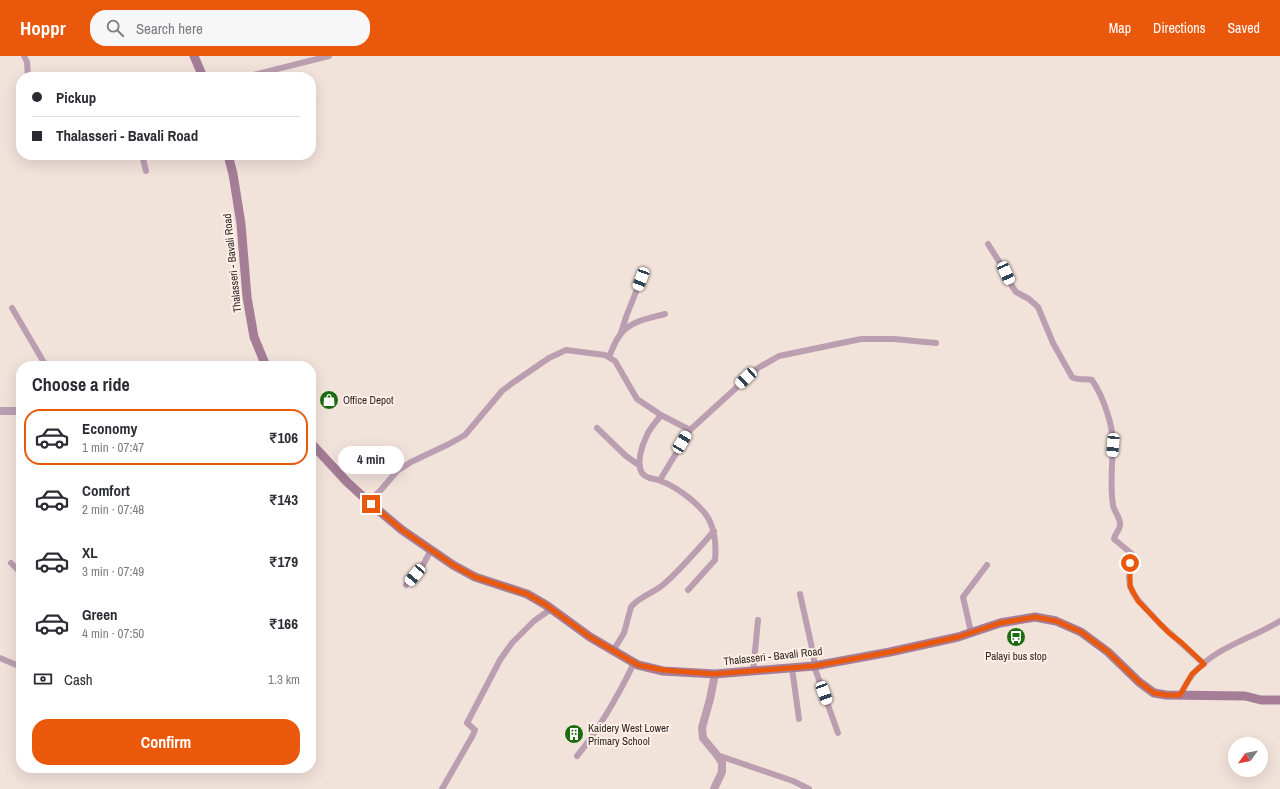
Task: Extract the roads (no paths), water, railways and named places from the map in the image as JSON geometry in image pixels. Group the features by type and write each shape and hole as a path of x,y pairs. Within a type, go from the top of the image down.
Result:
{"main road":[{"path":"194,56 201,72"},
{"name":"Thalasseri - Bavali Road","path":"229,160 241,224 248,303 254,337 264,361"},
{"name":"Thalasseri - Bavali Road","path":"316,448 368,502 402,530 453,565 475,577 527,594 590,637 634,663 663,670 714,674 814,666 890,652 958,637 1000,623 1035,617 1056,621 1081,632 1108,652 1139,682 1154,693 1166,695 1244,696 1261,700 1280,700"}],"street":[{"path":"24,56 27,62 28,72"},
{"path":"265,72 329,56"},
{"path":"143,160 146,171"},
{"path":"988,244 1016,292 1029,299 1038,307 1053,343 1072,377 1074,379 1083,378 1092,380 1099,392 1105,407 1113,445 1113,506 1121,523 1120,529 1115,535 1114,539 1132,554 1129,577 1130,586 1138,601 1160,624 1204,664"},
{"path":"609,357 621,333 641,279"},
{"path":"12,308 43,361"},
{"path":"621,333 636,323 665,314"},
{"path":"660,480 690,430 758,368 779,356 861,339 894,339 936,342"},
{"path":"368,502 380,491 397,471 411,462 465,435 502,390 549,358 566,350 605,354 615,361 636,399 661,415 690,430"},
{"path":"0,411 16,411"},
{"path":"661,415 647,434 639,461 642,473 647,478 660,480 694,502 708,518 714,531 715,560 688,590"},
{"path":"597,428 626,456 640,466"},
{"path":"388,456 397,471"},
{"path":"613,651 624,633 631,607 648,594 664,585 689,560 714,531"},
{"path":"406,585 423,565 431,550"},
{"path":"11,563 16,568"},
{"path":"971,632 963,597 987,565"},
{"path":"800,594 814,656 814,666 838,733"},
{"path":"442,789 473,735 475,730 467,723 500,660 512,643 534,621 551,609"},
{"path":"753,672 758,620"},
{"path":"1180,695 1192,674 1225,648 1263,631 1280,621"},
{"path":"0,658 16,665"},
{"path":"577,756 593,737 620,691 634,663"},
{"path":"792,668 799,719"},
{"path":"714,674 710,699 702,728 703,738 717,755 722,764 722,772 714,789"},
{"path":"717,755 793,781 809,789"}],"place":[{"name":"Office Depot","path":"329,400"},
{"name":"Palayi bus stop","path":"1016,637"},
{"name":"Kaidery West Lower Primary School","path":"574,734"}]}
